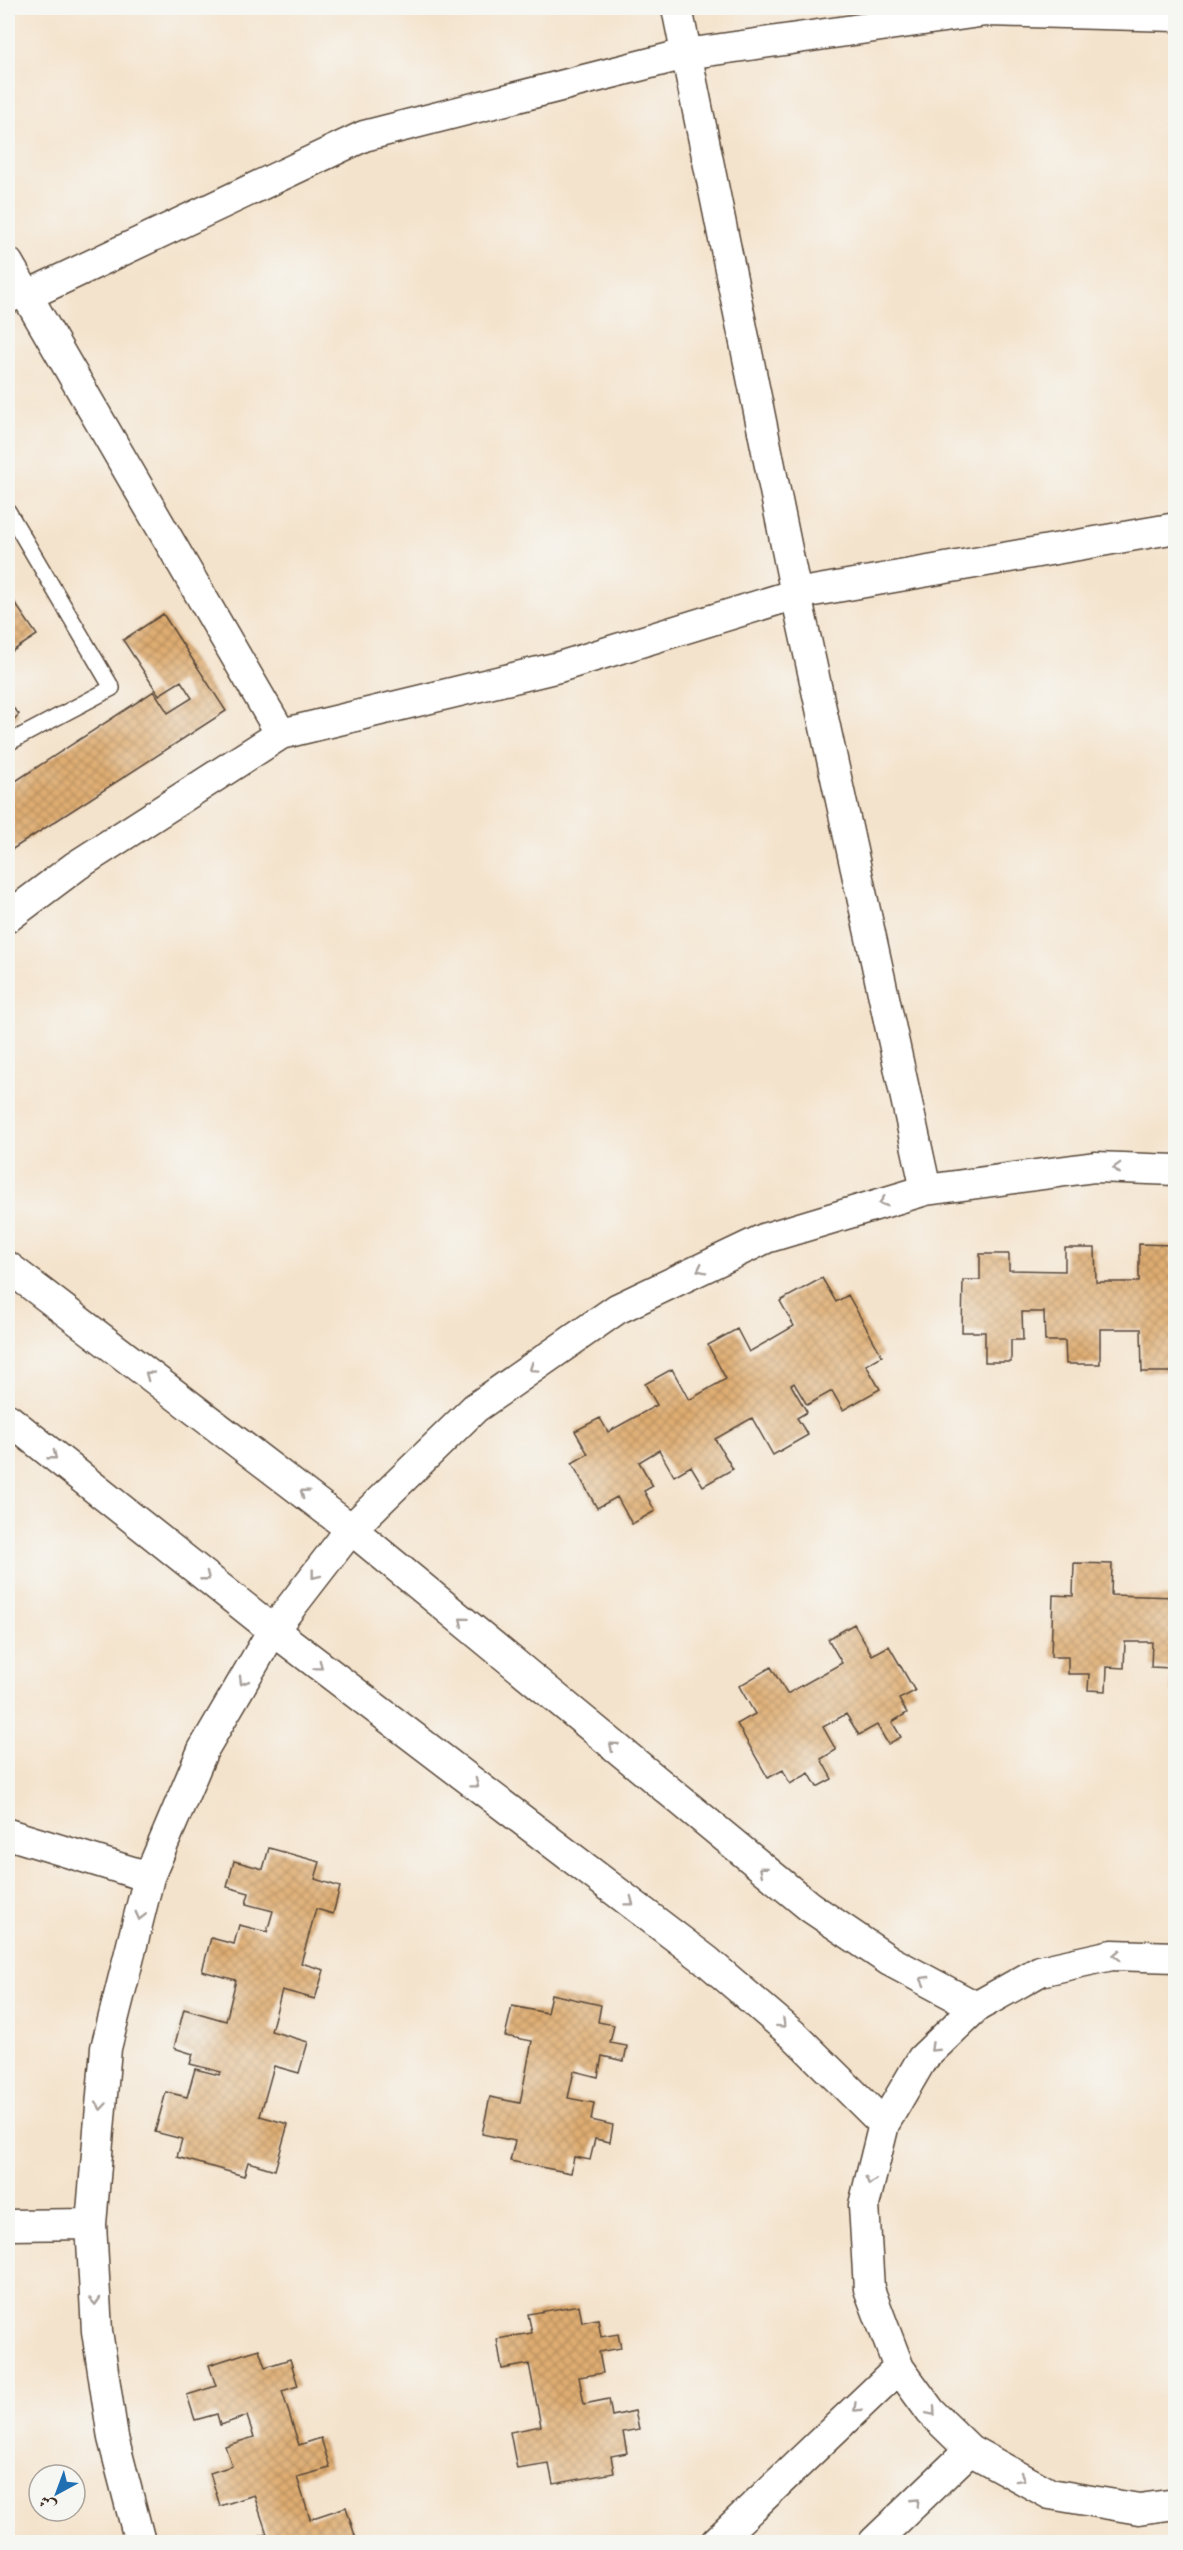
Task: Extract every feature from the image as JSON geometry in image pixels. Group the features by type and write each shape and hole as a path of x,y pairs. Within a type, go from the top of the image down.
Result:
{"street":[{"path":"677,8 796,594 926,1190"},
{"path":"17,302 364,136 686,54 986,11 1176,16"},
{"path":"8,263 17,302 281,734"},
{"path":"8,917 76,866 281,734 559,667 796,594 1176,528"},
{"path":"140,2542 113,2438 97,2331 91,2224 106,2048 149,1877 203,1750 273,1630 351,1529 475,1408 617,1309 766,1238 926,1190 1095,1167 1176,1170"},
{"path":"8,1267 351,1529 810,1907 890,1961 976,2007"},
{"path":"8,1419 273,1630 705,1960 797,2038 884,2124"},
{"path":"8,1834 149,1877"},
{"path":"1176,1957 1112,1954 1040,1971 976,2007 922,2059 884,2124 864,2205 869,2289 899,2368 931,2412 970,2450 1050,2494 1139,2509 1176,2504"},
{"path":"8,2225 91,2224"},
{"path":"716,2542 899,2368"},
{"path":"874,2542 970,2450"}],"lane":[{"path":"8,511 112,688 8,743"}],"building":[{"path":"8,593 37,635 8,654"},
{"path":"163,614 226,711 8,852 8,786 154,691 168,713 192,698 181,681 159,695 123,640"},
{"path":"8,703 19,714 8,727"},
{"path":"1139,1244 1172,1245 1172,1270 1176,1270 1176,1372 1142,1372 1141,1329 1100,1329 1100,1364 1066,1364 1065,1341 1045,1341 1044,1312 1022,1312 1023,1340 1011,1340 1011,1362 985,1362 985,1332 962,1332 963,1280 980,1280 980,1254 1009,1254 1009,1270 1065,1271 1065,1248 1095,1248 1096,1282 1139,1282"},
{"path":"822,1278 836,1302 848,1295 882,1356 866,1365 880,1389 843,1410 832,1391 807,1405 794,1383 791,1385 807,1412 797,1418 808,1435 773,1455 752,1418 715,1439 733,1469 703,1486 691,1466 674,1476 659,1450 639,1462 653,1486 644,1491 655,1511 632,1524 617,1497 597,1508 572,1463 588,1454 575,1431 600,1418 608,1432 657,1405 645,1384 672,1369 689,1400 726,1379 708,1345 737,1329 749,1352 794,1326 780,1301"},
{"path":"1074,1563 1112,1564 1111,1595 1176,1597 1176,1691 1171,1691 1172,1668 1151,1667 1152,1642 1125,1642 1124,1668 1107,1667 1106,1691 1088,1690 1089,1674 1068,1674 1068,1657 1051,1657 1053,1595 1073,1596"},
{"path":"854,1624 872,1655 889,1646 915,1691 899,1699 907,1713 892,1722 901,1737 888,1744 877,1725 859,1735 846,1714 823,1727 836,1750 821,1759 832,1779 817,1787 809,1773 790,1784 783,1770 768,1778 737,1724 755,1714 739,1686 771,1667 787,1694 842,1663 828,1639"},
{"path":"269,1848 320,1862 315,1879 340,1887 333,1914 316,1909 301,1963 324,1970 315,1999 282,1990 271,2031 308,2042 299,2073 274,2066 260,2116 288,2124 275,2170 248,2162 244,2176 177,2157 182,2139 155,2132 166,2092 187,2097 195,2069 219,2075 221,2072 190,2064 193,2054 174,2048 184,2009 226,2021 236,1980 202,1971 211,1938 234,1944 239,1925 267,1932 273,1911 246,1904 249,1893 227,1887 234,1861 263,1869"},
{"path":"551,1994 601,2005 598,2022 614,2025 610,2043 627,2046 624,2061 602,2056 598,2077 574,2071 568,2098 594,2103 591,2120 613,2125 610,2142 595,2139 590,2160 574,2157 571,2173 510,2161 515,2141 482,2134 490,2097 520,2103 532,2041 505,2036 512,2006 547,2013"},
{"path":"579,2305 582,2322 598,2319 601,2337 618,2334 621,2348 599,2352 603,2373 579,2377 584,2404 609,2399 612,2416 635,2411 639,2429 623,2432 627,2453 611,2456 614,2473 553,2484 549,2464 517,2469 510,2432 541,2426 529,2364 502,2369 497,2339 532,2333 528,2314"},
{"path":"259,2349 265,2367 290,2359 298,2386 282,2391 299,2445 321,2438 330,2468 297,2477 310,2519 346,2507 356,2539 346,2542 243,2542 267,2534 254,2495 220,2506 210,2473 232,2466 225,2446 254,2437 247,2416 220,2425 217,2414 195,2420 187,2395 216,2386 209,2365"}]}
